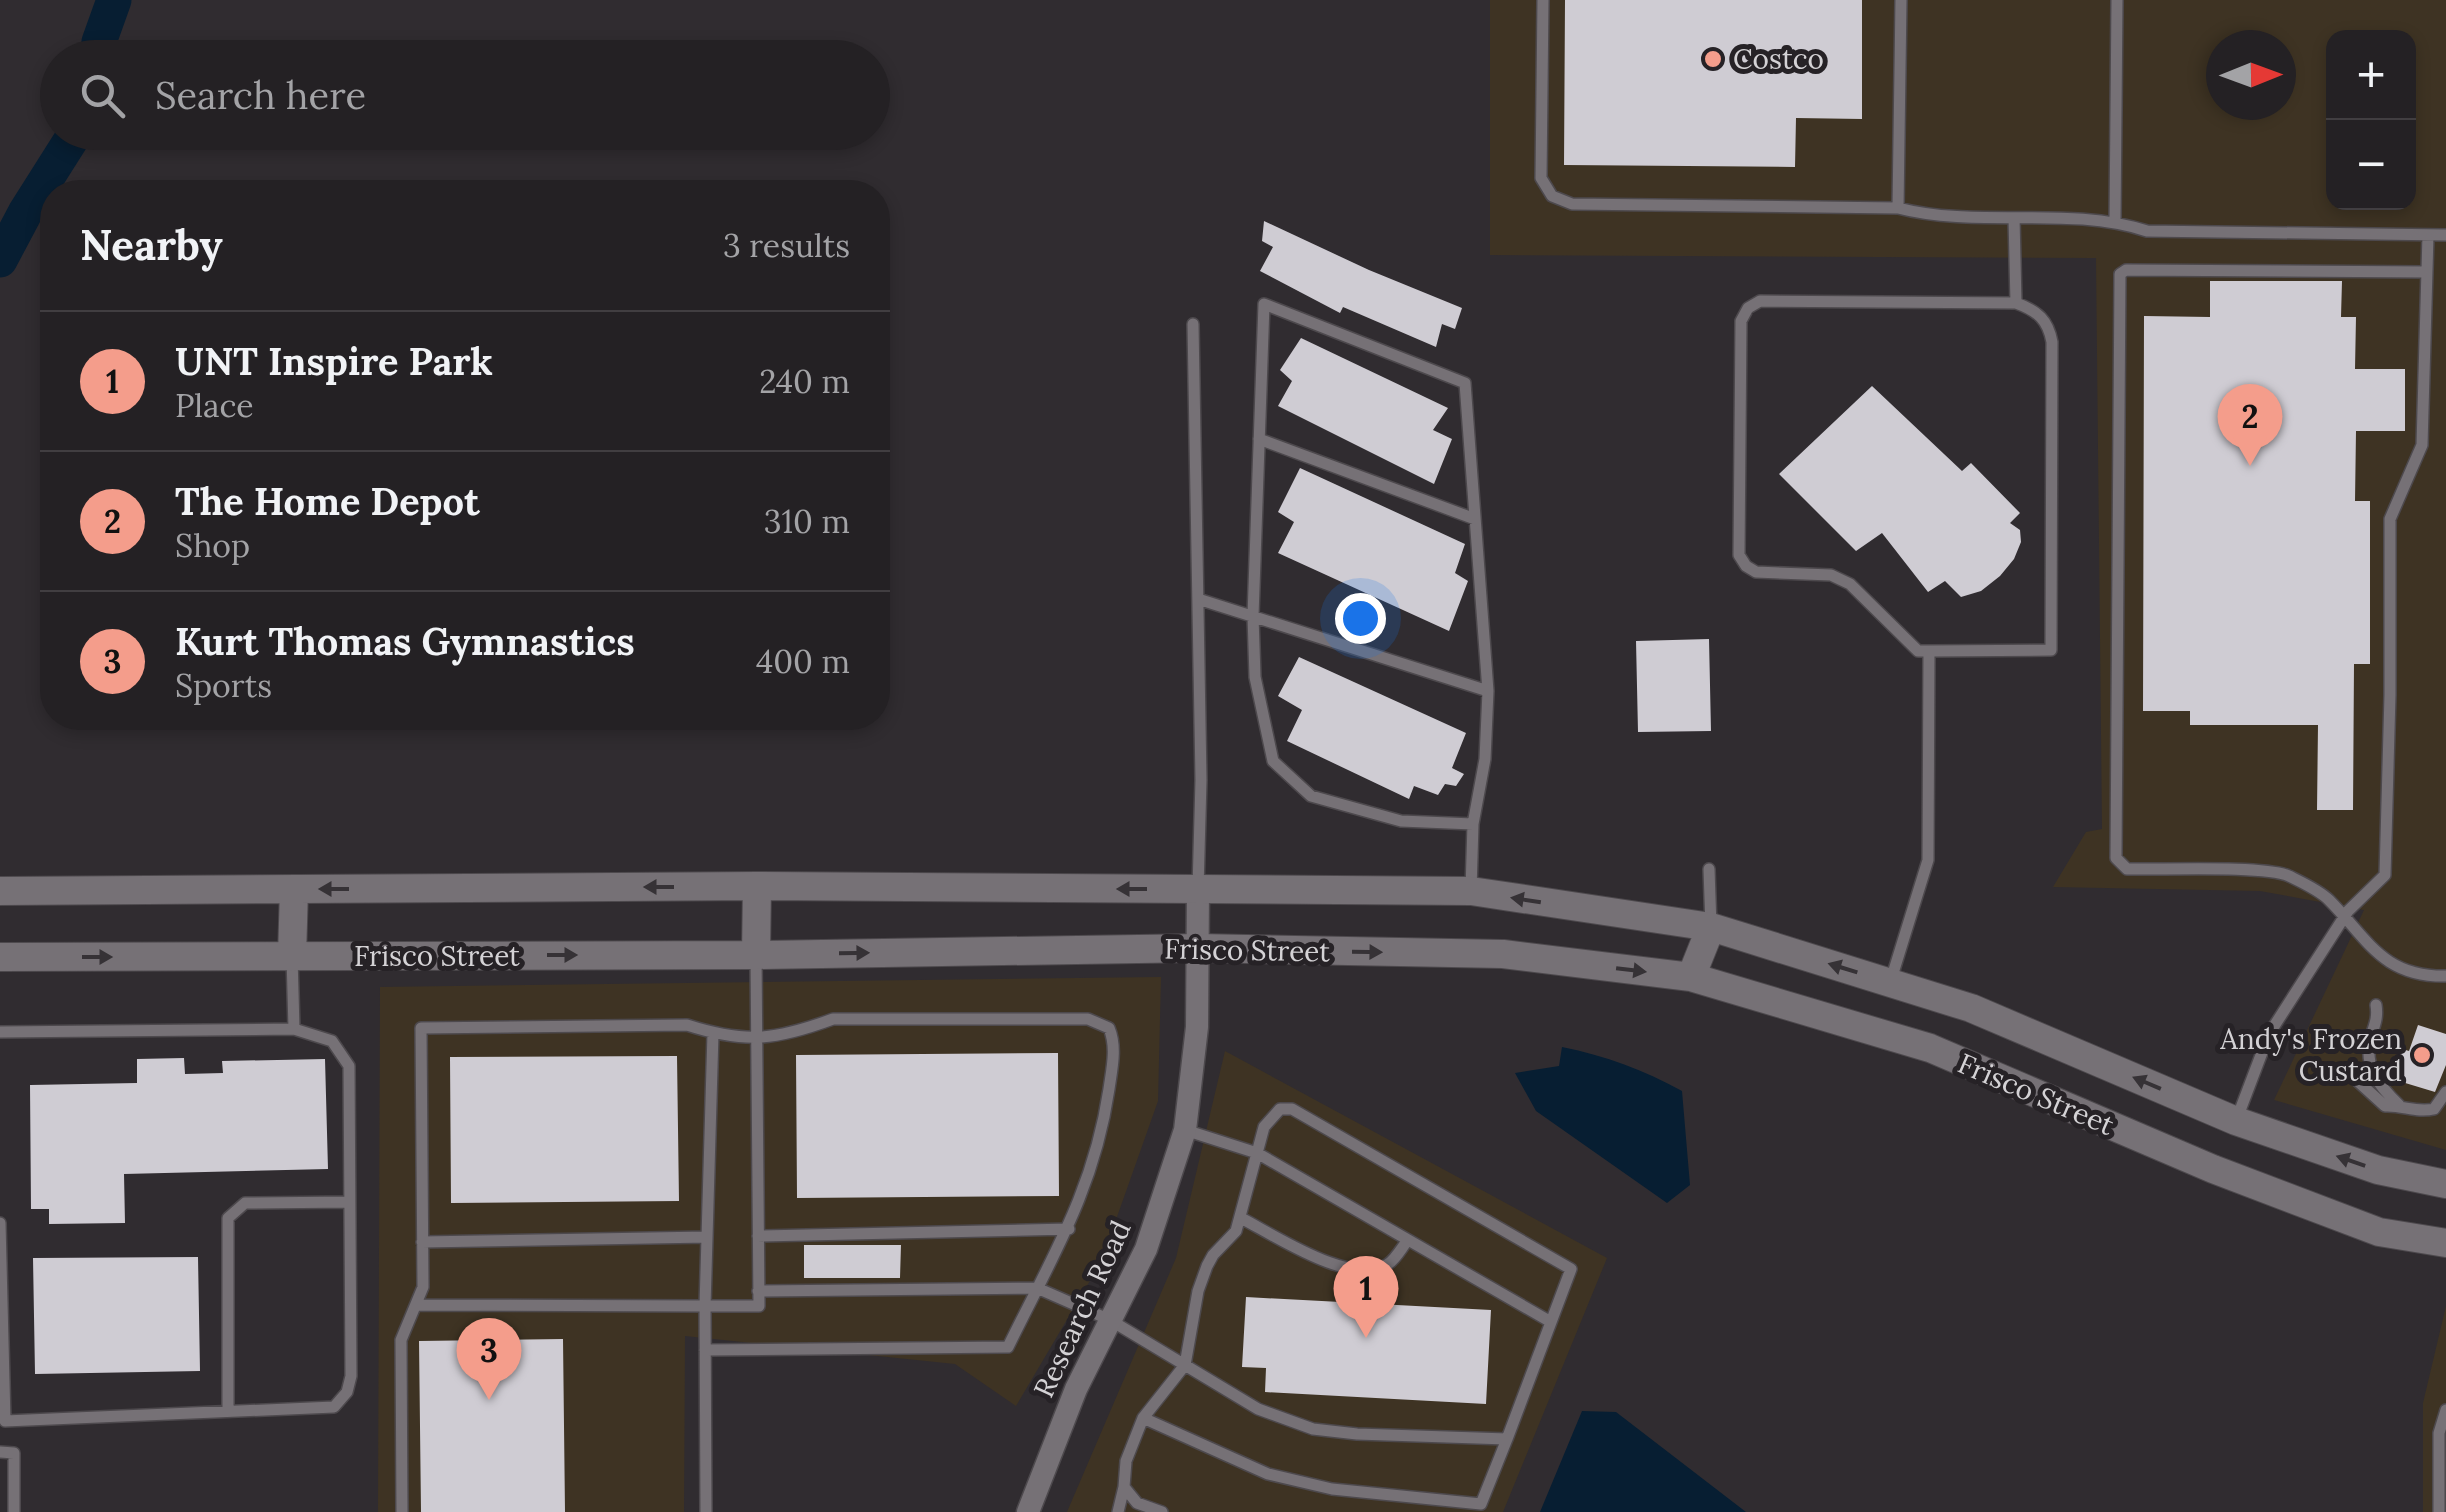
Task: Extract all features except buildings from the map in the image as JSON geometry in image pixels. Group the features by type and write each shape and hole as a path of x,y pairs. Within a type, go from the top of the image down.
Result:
{"street":[{"name":"Frisco Street","path":"0,891 756,886 1472,892 1711,927 1971,1008 2236,1121 2378,1170 2446,1184"},
{"path":"756,886 756,954"},
{"path":"292,956 294,889"},
{"name":"Research Road","path":"1028,1512 1076,1389 1146,1248 1184,1130 1198,1027 1198,889"},
{"path":"1691,977 1711,927"},
{"name":"Frisco Street","path":"0,957 1199,948 1502,954 1691,977 1930,1048 2214,1168 2379,1232 2446,1243"}],"lane":[{"path":"1544,0 1541,178 1552,196 1572,204 1898,208 1932,217 2115,220 2147,231 2446,235"},
{"path":"1898,208 1901,0"},
{"path":"2115,220 2118,0"},
{"path":"2014,218 2016,304"},
{"path":"2236,1121 2269,1034 2343,918 2384,875 2386,866 2390,519 2422,444 2428,235"},
{"path":"2427,272 2126,270 2120,274 2116,858 2126,869 2286,874 2327,898 2343,918 2399,969 2412,974 2446,976"},
{"path":"1760,301 2016,304 2034,310 2049,325 2052,342 2052,650 1918,651 1850,584 1831,575 1756,572 1746,566 1739,555 1741,321 1748,308 1760,301"},
{"path":"1472,892 1473,824 1485,759 1488,691 1466,384 1264,304 1253,616 1255,677 1273,761 1312,796 1400,822 1473,824"},
{"path":"1193,324 1201,780 1198,889"},
{"path":"1260,439 1475,518"},
{"path":"1198,599 1488,691"},
{"path":"1890,982 1928,860 1930,651"},
{"path":"1709,870 1711,927"},
{"path":"417,1305 759,1306 756,954"},
{"path":"292,956 294,1029"},
{"path":"2376,1005 2378,1017 2368,1048 2371,1071 2399,1106"},
{"path":"402,1512 401,1340 422,1287 421,1028 687,1025 713,1033 756,1038 795,1034 834,1020 1102,1022 1112,1035 1114,1056 1104,1124 1086,1188 1008,1347 705,1350"},
{"path":"0,1032 294,1029 332,1041 349,1066 351,1376 346,1392 334,1406 2,1421 0,1222"},
{"path":"706,1512 705,1306 713,1033"},
{"path":"2352,1076 2385,1106 2419,1112 2434,1109 2446,1092"},
{"path":"1118,1512 1126,1462 1142,1418 1185,1365 1198,1291 1207,1266 1212,1255 1236,1231 1269,1118 1280,1109 1304,1114 1572,1270 1480,1508 1332,1490 1268,1474 1142,1418"},
{"path":"1184,1130 1257,1153 1552,1322"},
{"path":"228,1411 228,1218 245,1203 349,1202"},
{"path":"1241,1218 1336,1266 1361,1271 1389,1264 1408,1240"},
{"path":"758,1236 1068,1229"},
{"path":"422,1242 707,1237"},
{"path":"758,1291 1037,1288 1110,1320 1258,1409 1313,1429 1507,1439"},
{"path":"2440,1512 2439,1433 2446,1410"},
{"path":"0,1452 14,1452 14,1512"},
{"path":"1124,1486 1138,1503 1162,1512"}],"shaded area":[{"path":"1490,0 2446,0 2446,1150 2274,1100 2364,910 2260,891 2053,887 2086,832 2102,829 2096,258 1490,255"},
{"path":"1161,977 1158,1101 1101,1262 1016,1406 955,1364 685,1336 684,1512 378,1512 380,987"},
{"path":"1225,1051 1607,1258 1503,1512 1067,1512 1176,1258"},
{"path":"2446,1306 2446,1512 2423,1512 2423,1403"}],"water":[{"path":"1562,1047 1624,1064 1682,1091 1690,1185 1667,1203 1536,1111 1515,1073 1559,1066"},
{"path":"1582,1411 1616,1412 1746,1512 1540,1512"}],"waterway":[{"path":"100,40 114,0"},
{"path":"46,180 65,150"},
{"path":"0,260 40,189"}],"place":[{"name":"Costco","path":"1713,59"},
{"name":"The Home Depot","path":"2250,466"},
{"name":"Andy's Frozen Custard","path":"2422,1055"},
{"name":"UNT Inspire Park","path":"1366,1338"},
{"name":"Kurt Thomas Gymnastics","path":"489,1400"}]}
